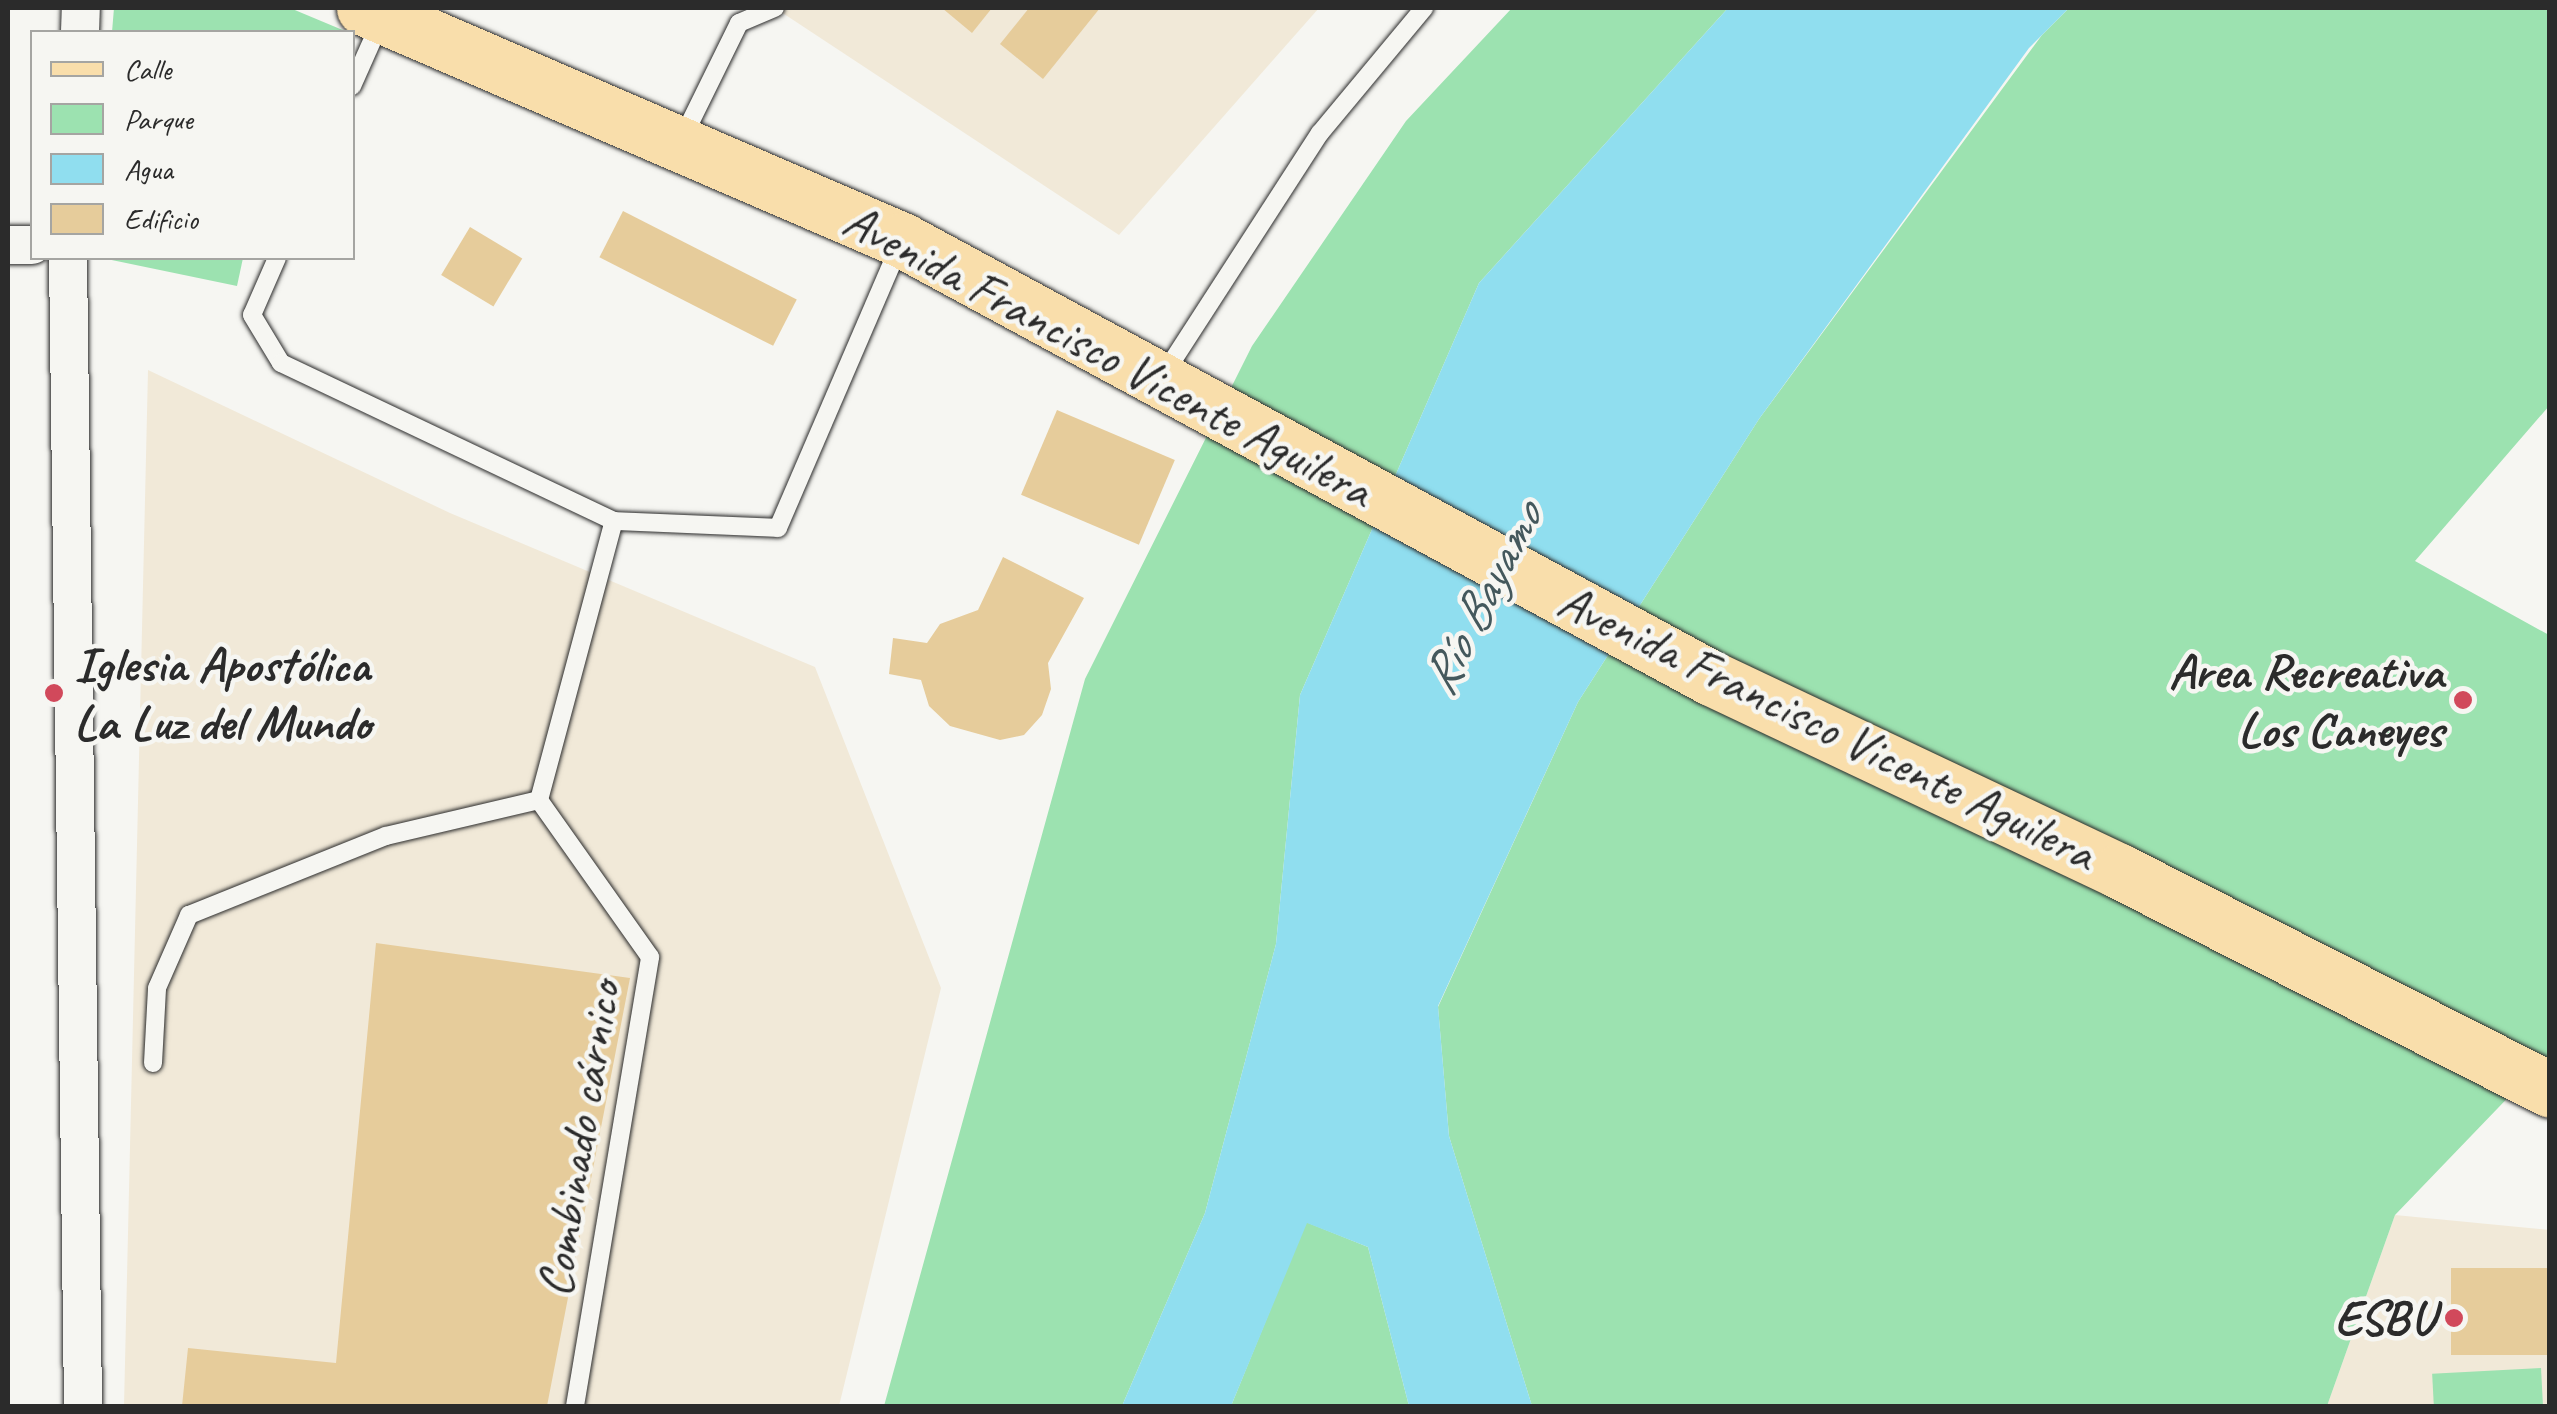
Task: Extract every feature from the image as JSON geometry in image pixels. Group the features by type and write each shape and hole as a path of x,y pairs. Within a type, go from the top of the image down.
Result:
{"main road":[{"name":"Avenida Francisco Vicente Aguilera","path":"447,8 587,78 678,147"},
{"name":"Avenida Francisco Vicente Aguilera","path":"373,12 678,147 902,240 1711,678 2119,872 2550,1090"}],"street":[{"path":"68,260 83,1406"}],"lane":[{"path":"678,147 739,23 775,8"},
{"path":"1161,379 1320,134 1424,8"},
{"path":"355,75 373,12"},
{"path":"276,260 252,315 281,363 614,521 778,528 902,240"},
{"path":"153,1064 158,988 190,915 386,836 538,800 614,521"},
{"name":"Combinado cárnico","path":"538,800 650,957 575,1406"}],"shaded area":[{"path":"775,8 1319,8 1119,235"},
{"path":"148,370 450,513 815,667 941,988 839,1406 124,1406"},
{"name":"ESBU","path":"2395,1215 2549,1230 2549,1406 2327,1406"}],"green space":[{"path":"114,8 290,8 343,30 112,30"},
{"path":"1512,8 1728,8 1479,283 1300,695 1276,944 1205,1213 1122,1406 884,1406 1085,679 1252,346 1406,121"},
{"path":"2069,8 2549,8 2549,406 2415,561 2549,635 2549,1055 2395,1215 2327,1406 1532,1406 1449,1136 1438,1007 1578,702 1759,419 2042,35"},
{"path":"112,260 243,260 237,286"},
{"path":"1306,1222 1368,1247 1409,1406 1231,1406"},
{"path":"2541,1368 2543,1406 2434,1406 2432,1374"}],"water":[{"name":"Río Bayamo","path":"1728,8 2069,8 2029,48 1759,419 1578,702 1438,1006 1449,1136 1532,1406 1409,1406 1368,1247 1307,1223 1231,1406 1122,1406 1205,1213 1276,944 1300,695 1479,283"}],"building":[{"path":"942,8 992,8 972,33"},
{"path":"1029,8 1100,8 1043,79 1000,44"},
{"path":"623,211 797,300 773,346 599,257"},
{"path":"470,227 522,258 493,306 441,275"},
{"path":"1057,410 1175,460 1139,545 1021,495"},
{"path":"1003,557 1084,598 1048,663 1051,689 1042,715 1024,735 1000,740 950,726 929,706 921,680 889,674 893,638 927,643 940,624 978,610"},
{"path":"376,943 630,978 547,1406 182,1406 188,1348 336,1363"},
{"path":"2451,1268 2550,1268 2550,1355 2451,1355"}],"place":[{"name":"Iglesia Apostólica La Luz del Mundo","path":"54,693"},
{"name":"Area Recreativa Los Caneyes","path":"2463,700"},
{"name":"ESBU","path":"2454,1318"}]}
